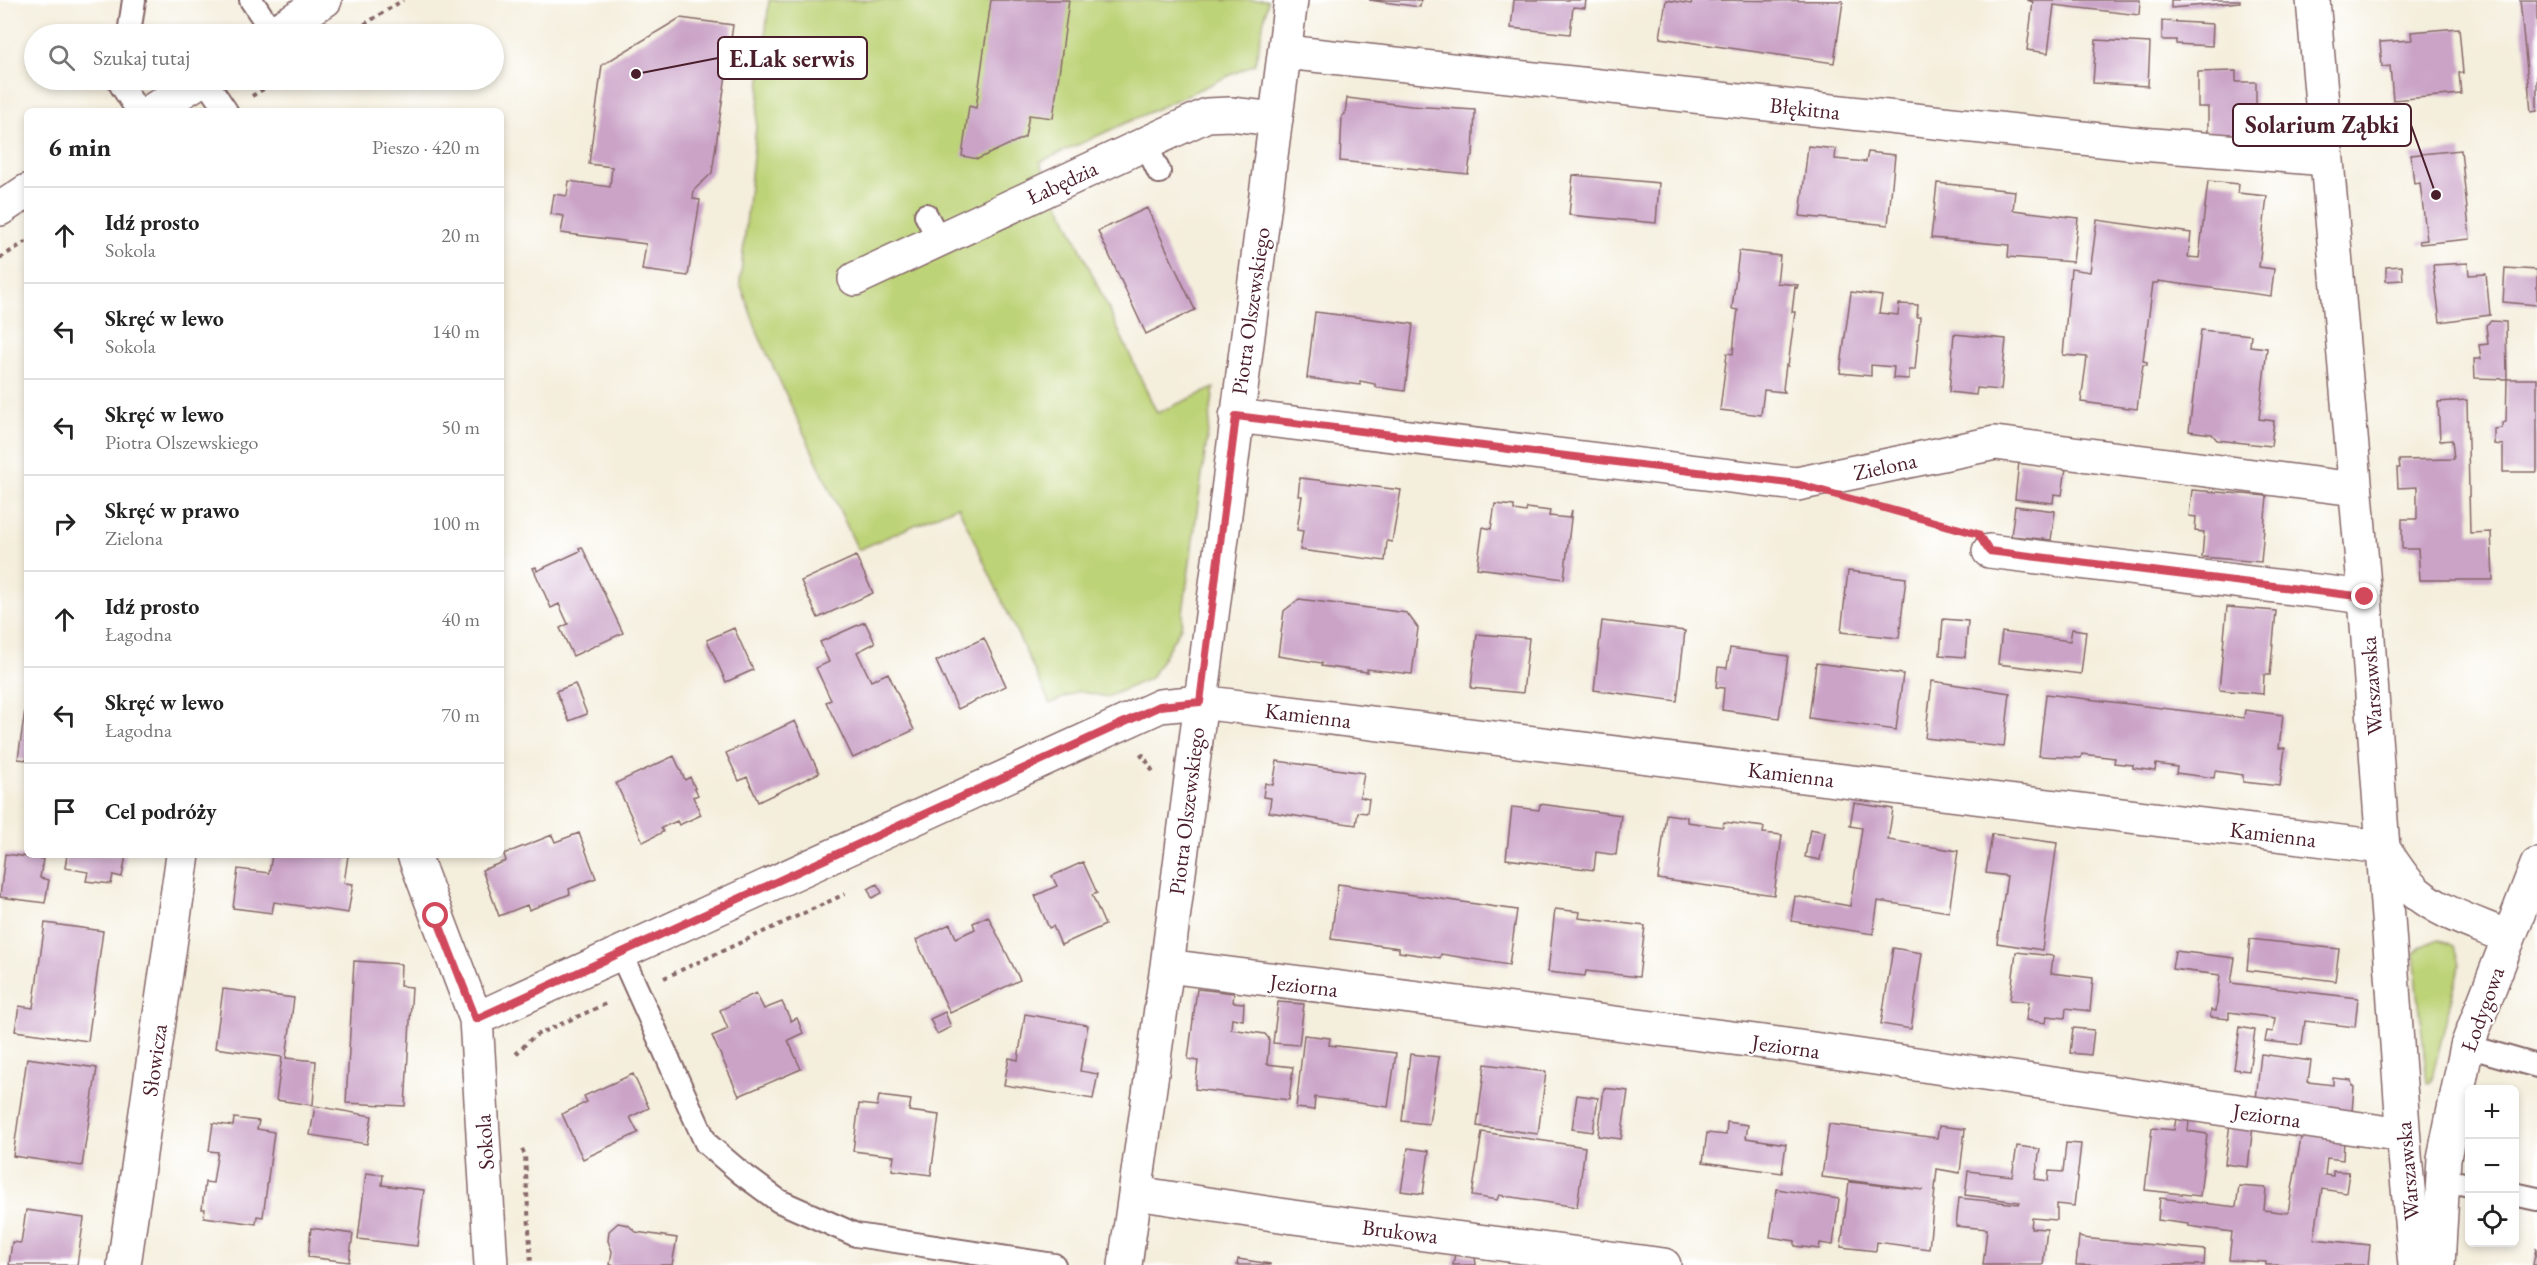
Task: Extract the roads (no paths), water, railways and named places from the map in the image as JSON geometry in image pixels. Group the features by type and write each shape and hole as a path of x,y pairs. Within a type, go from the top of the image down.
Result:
{"street":[{"path":"288,24 325,0"},
{"name":"Piotra Olszewskiego","path":"1125,1265 1167,966 1291,0"},
{"name":"Warszawska","path":"2313,0 2365,597 2403,1136 2415,1265"},
{"name":"Błękitna","path":"1285,52 2117,141 2326,159"},
{"path":"156,108 186,90"},
{"name":"Łabędzia","path":"855,279 933,227 1145,143 1208,115 1230,114 1276,119"},
{"path":"0,209 24,193"},
{"name":"Zielona","path":"1236,416 1797,484 1995,443 2355,489"},
{"path":"1989,551 2365,597"},
{"path":"476,1019 1160,706 1200,702"},
{"name":"Kamienna","path":"1200,702 2382,847"},
{"path":"2382,847 2415,890 2428,901 2442,910 2508,937"},
{"name":"Słowicza","path":"124,1265 183,858"},
{"name":"Sokola","path":"415,858 476,1019 491,1265"},
{"name":"Łodygowa","path":"2438,1265 2456,1182 2444,1158 2467,1046 2537,865"},
{"name":"Jeziorna","path":"1167,966 1779,1044 2403,1136"},
{"name":"Brukowa","path":"1136,1193 1293,1217 1664,1265"}],"lane":[{"path":"130,24 134,0"},
{"path":"251,0 266,24"},
{"path":"124,90 136,108"},
{"path":"210,90 224,108"},
{"path":"2323,123 2358,120"},
{"path":"1145,143 1159,172"},
{"path":"621,954 706,1143 779,1201 856,1235 1054,1265"},
{"path":"2467,1046 2537,1066"},
{"path":"2519,1195 2537,1199"}],"place":[{"name":"E.Lak serwis","path":"636,74"},
{"name":"Solarium Ząbki","path":"2436,195"}]}
